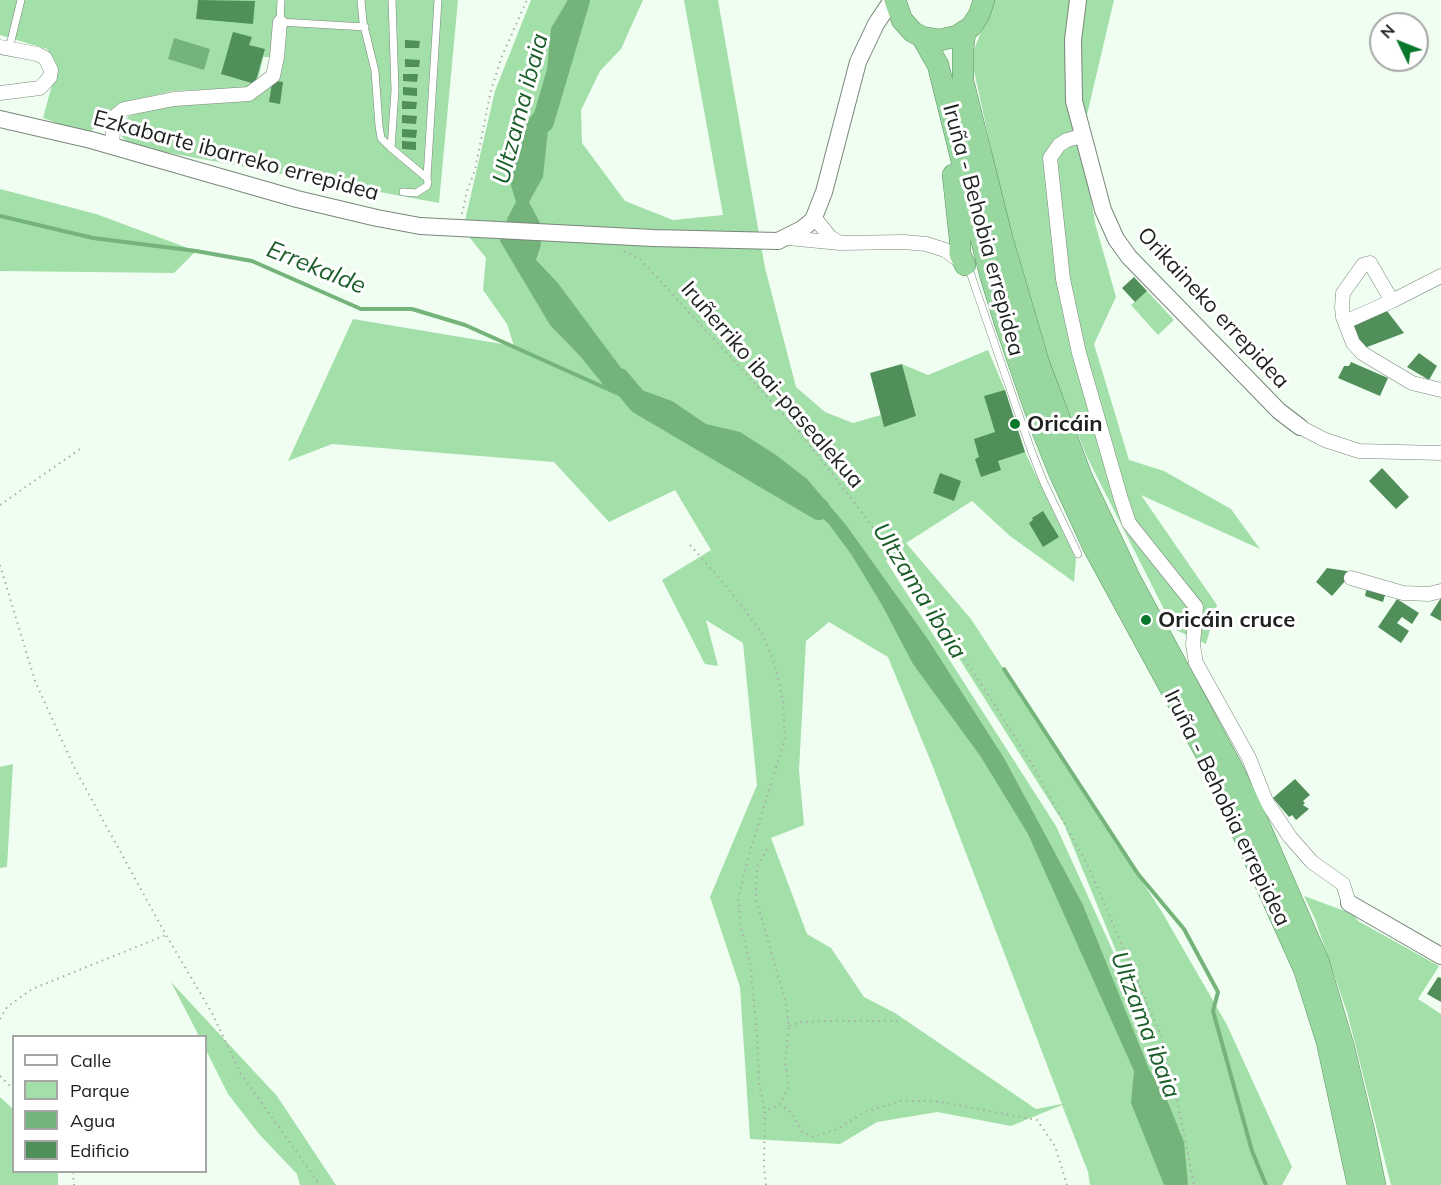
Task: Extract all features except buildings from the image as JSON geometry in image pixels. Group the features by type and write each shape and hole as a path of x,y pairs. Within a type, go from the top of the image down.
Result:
{"highway":[{"name":"Iruña - Behobia errepidea","path":"894,0 902,20 917,34 938,65 1005,323 1059,472 1093,546 1210,761 1304,969 1327,1042 1358,1185"},
{"path":"917,34 940,40 965,32 980,15 984,0"},
{"name":"Iruña - Behobia errepidea","path":"965,32 963,81 1002,238 1039,364 1082,478 1130,579 1209,724 1253,811 1319,963 1344,1048 1375,1185"},
{"path":"955,134 949,149 955,185 960,254 965,265"}],"street":[{"path":"788,238 814,217 824,192 858,62 876,24 894,0"},
{"name":"Orikaineko errepidea","path":"1078,0 1073,40 1074,102 1102,210 1116,239 1279,411 1300,427"},
{"path":"91,140 124,109 174,99 249,94 273,76 280,22"},
{"path":"868,39 881,28 894,23 917,34"},
{"path":"0,93 40,88 50,77 51,70 45,58 37,54 4,48"},
{"path":"112,146 114,117"},
{"name":"Ezkabarte ibarreko errepidea","path":"0,119 91,140 297,199 377,218 420,225 463,229 756,242 778,242 788,238"},
{"path":"1082,136 1059,145 1050,158 1063,279 1097,422 1129,522 1196,607 1193,645 1196,663 1249,758 1266,801 1290,837 1312,862 1343,884 1348,903 1441,956"},
{"path":"814,217 830,237 840,243"},
{"path":"788,238 840,243 926,244 945,250 965,265"},
{"path":"1392,301 1370,263 1363,264 1343,293 1342,307 1353,343 1362,353 1412,383 1441,390"},
{"path":"1345,322 1441,276"},
{"path":"1300,427 1325,440 1359,451 1441,453"},
{"path":"1351,578 1403,593 1429,594 1441,591"}],"lane":[{"path":"4,48 21,0"},
{"path":"280,0 280,22 365,27"},
{"path":"361,0 375,71 378,126 381,138 427,178"},
{"path":"391,148 395,90 392,0"},
{"path":"404,192 410,194 427,186 438,0"},
{"path":"965,265 973,282 1031,450 1078,554"}],"path":[{"path":"463,229 462,212 475,170 491,90 502,56 527,0"},
{"name":"Iruñerriko ibai-pasealekua","path":"600,235 617,248 640,259 796,428 893,554 999,711 1033,766 1089,868 1162,1038 1174,1084 1194,1185"},
{"path":"0,505 80,449"},
{"path":"690,545 714,571 762,633 775,665 783,700 785,738 738,899 741,928 750,962 759,1084 765,1111 766,1185"},
{"path":"0,565 35,681 75,769 166,935 212,1013 241,1074 320,1185"},
{"path":"765,1111 780,1104 789,1086 785,1064 789,1026 786,1003 773,966 756,899 757,868 767,849"},
{"path":"0,1019 7,1006 32,988 166,935"},
{"path":"789,1026 801,1022 823,1020 898,1021"},
{"path":"0,1076 12,1088"},
{"path":"780,1104 792,1113 802,1132 813,1137 835,1130 865,1112 900,1101 935,1101 1037,1120 1055,1146 1067,1185"}],"green space":[{"path":"0,0 458,0 439,203 132,146 122,137 123,122 129,116 170,104 256,95 277,57 263,57 259,76 248,88 173,91 121,103 88,134 43,118 56,70 47,49 0,35"},
{"path":"531,0 643,0 621,49 600,71 581,110 582,143 625,201 673,220 723,215 684,0 718,0 765,268 796,387 825,412 853,423 881,415 884,426 916,416 902,364 928,375 988,350 1005,390 1025,452 1076,559 1074,582 1010,536 972,501 906,543 971,619 1162,912 1227,1025 1292,1167 1282,1185 1090,1185 1088,1172 1062,1105 1011,1126 937,1112 877,1122 840,1144 750,1139 740,987 710,897 757,785 743,643 706,620 718,666 705,664 662,580 711,550 675,490 609,522 554,462 332,444 288,461 353,319 514,346 507,324 483,290 486,258 463,229 495,91","holes":["893,554 1064,824 1143,1017 1056,826 886,561","829,622 888,657 933,767 1062,1104 1036,1109 895,1013 864,997 831,948 807,934 771,838 804,825 799,770 806,641"]},
{"path":"994,0 1114,0 1082,136 1095,223 1116,297 1094,344 1129,460 1164,471 1231,509 1260,549 1141,495 1217,605 1206,644 1174,629 1087,457 1038,335 1011,240 971,57"},
{"path":"0,189 96,214 196,251 174,273 0,271"},
{"path":"1147,291 1174,320 1158,335 1131,305"},
{"path":"13,764 7,867 0,868 0,767"},
{"path":"1304,896 1353,914 1358,921 1439,966 1418,999 1441,1014 1441,1185 1391,1185 1347,1012 1315,919"},
{"path":"171,982 277,1096 336,1185 300,1185 297,1174 259,1134 228,1094 207,1052 207,1035 198,1035"},
{"path":"0,1097 12,1108 12,1173 58,1173 58,1185 0,1185"}],"water":[{"path":"568,0 579,0 552,92 543,177 529,202 540,223 541,245 536,260 557,282 636,388 672,401 706,424 740,432 776,455 807,479 846,525 927,638 1004,758 1083,905 1149,1069 1167,1100 1184,1142 1188,1185 1164,1185 1131,1103 1134,1071 1028,834 981,757 913,664 882,605 851,554 828,523 794,494 639,403 606,388 580,356 550,325 500,241 516,202 510,182 520,131 535,111 547,70 551,28"},
{"path":"174,38 210,49 204,70 168,59"}],"waterway":[{"name":"Ultzama ibaia","path":"543,122 579,0"},
{"name":"Errekalde","path":"0,216 93,238 196,251 252,261 361,309 412,309 465,325 639,403"},
{"name":"Ultzama ibaia","path":"619,379 639,403 819,509"},
{"path":"1004,669 1138,874 1184,929 1218,992 1213,1011 1252,1151 1266,1185"}],"place":[{"name":"Oricáin","path":"1015,424"},
{"name":"Oricáin cruce","path":"1146,620"}]}
